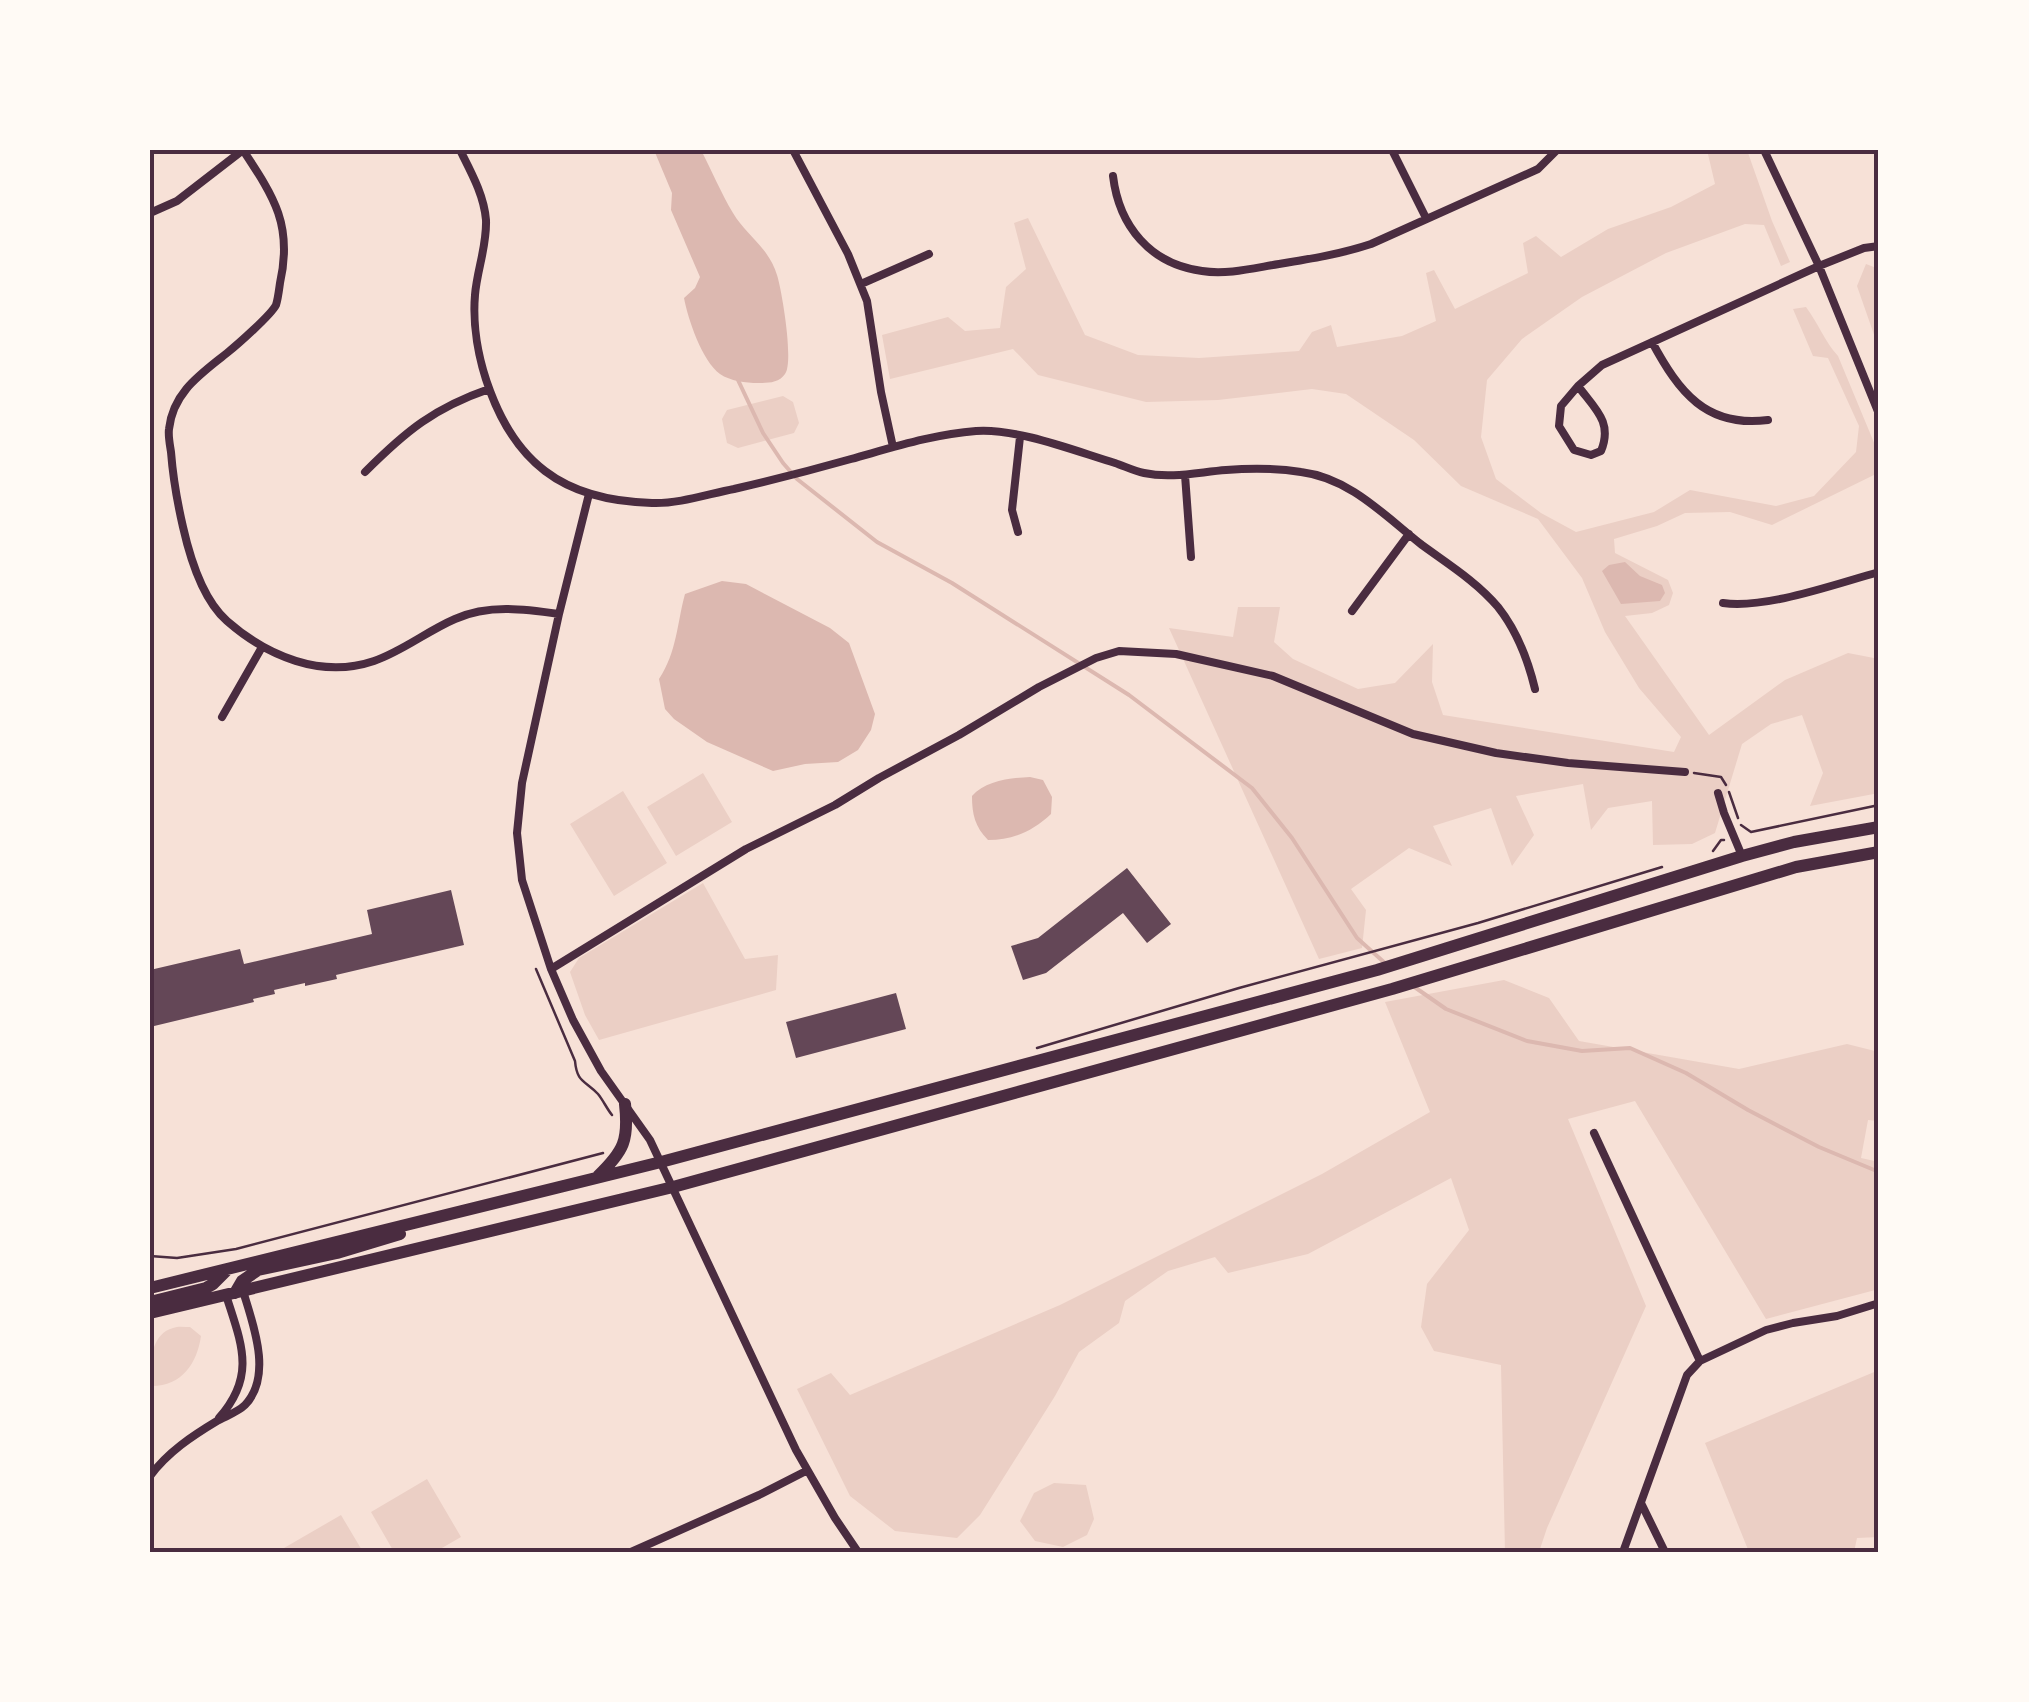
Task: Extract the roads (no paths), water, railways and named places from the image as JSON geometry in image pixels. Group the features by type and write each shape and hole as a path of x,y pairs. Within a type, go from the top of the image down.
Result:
{"highway":[{"path":"150,1288 661,1162 1377,970 1742,856 1879,827"},
{"path":"150,1313 673,1187 1392,989 1796,867 1879,852"},
{"path":"595,1179 616,1158 626,1139 624,1104"},
{"path":"235,1293 242,1281 258,1270 370,1245 397,1236 414,1223"},
{"path":"150,1302 206,1288 228,1269"}],"street":[{"path":"150,213 177,201 243,150 280,215 286,256 275,307 230,351 194,378 179,401 169,428 174,488 188,551 210,601 221,616 262,647 303,664 334,668 372,662 456,618 483,611 497,608 559,614"},
{"path":"460,150 476,182 486,219 475,294 478,350 489,389 514,436 547,473 589,494 656,503 794,475 894,447 974,431 1000,431 1142,473 1185,475 1274,468 1308,472 1339,483 1364,498 1478,586 1500,610 1527,655 1535,689"},
{"path":"794,150 868,301 881,392 894,447"},
{"path":"1392,150 1426,218"},
{"path":"1113,176 1119,209 1138,237 1167,260 1200,271 1229,272 1342,254 1371,244 1538,169 1558,150"},
{"path":"1764,150 1819,266 1879,414"},
{"path":"1578,386 1602,418 1607,436 1601,451 1591,455 1574,450 1559,426 1561,406 1578,386 1602,365 1819,266 1879,246"},
{"path":"861,284 929,254"},
{"path":"1652,342 1683,392 1706,409 1722,418 1747,423 1768,420"},
{"path":"365,472 418,423 445,406 489,389"},
{"path":"1018,532 1012,510 1020,437"},
{"path":"1185,475 1190,557"},
{"path":"589,494 518,810 522,880 551,970 573,1020 589,1051 650,1140 806,1470 858,1552"},
{"path":"1352,611 1409,534"},
{"path":"1724,604 1744,606 1774,600 1879,572"},
{"path":"222,717 262,647"},
{"path":"551,970 746,849 960,736 1039,687 1096,658 1120,651 1176,654 1274,676 1413,734 1496,753 1685,772"},
{"path":"1718,793 1742,856"},
{"path":"1594,1133 1700,1360"},
{"path":"150,1476 162,1459 244,1406 251,1395 258,1377 256,1342 235,1293"},
{"path":"216,1421 241,1384 244,1361 235,1293"},
{"path":"1623,1552 1687,1375 1700,1360 1766,1330 1879,1303"},
{"path":"242,1345 256,1342"},
{"path":"630,1552 806,1470"},
{"path":"1641,1502 1665,1552"}],"waterway":[{"path":"738,380 763,433 797,479 877,542 952,583 1129,695 1252,788 1292,838 1357,938 1386,964"},
{"path":"1413,986 1446,1009 1527,1041 1582,1051 1630,1048 1686,1073 1819,1147 1879,1172"}]}
